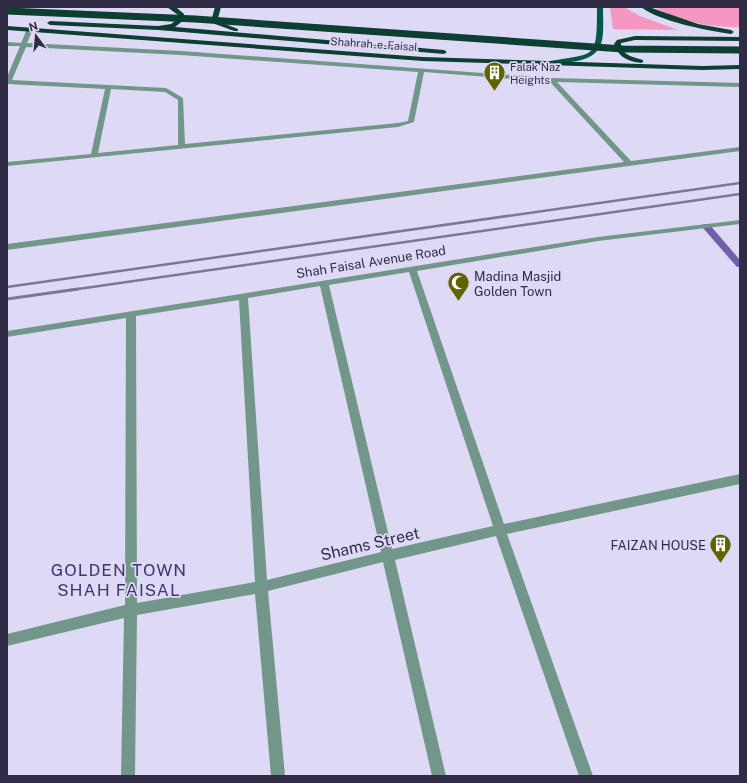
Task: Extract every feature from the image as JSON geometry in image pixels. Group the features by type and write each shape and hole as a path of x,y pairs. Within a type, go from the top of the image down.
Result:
{"highway":[{"path":"158,28 173,26 181,20 181,14 170,7"},
{"path":"218,7 215,18 217,23 228,28 241,32 308,41"},
{"path":"644,7 672,20 715,31 740,33"},
{"name":"Shahrah-e-Faisal","path":"7,11 195,19 608,48 740,50"},
{"path":"40,22 158,28 455,53 541,64"},
{"name":"Shahrah-e-Faisal","path":"7,28 423,59 541,64 702,68 740,67"},
{"path":"740,39 635,38 619,41 617,44 619,52 624,57 637,61 740,61"}],"main road":[{"path":"541,64 583,58 593,54 597,50 600,41 600,7"}],"street":[{"path":"30,29 7,82 166,90 181,98 182,147"},
{"path":"7,44 181,53 552,80 740,85"},
{"path":"7,164 398,125 412,122 421,70"},
{"path":"552,80 630,164"},
{"path":"94,156 108,87"},
{"path":"7,247 740,149"},
{"name":"Shah Faisal Avenue Road","path":"7,334 598,239 740,222"},
{"path":"412,269 500,530 586,776"},
{"path":"324,283 439,776"},
{"path":"243,296 261,587 278,776"},
{"path":"128,776 131,610 131,314"},
{"name":"Shams Street","path":"7,640 131,610 261,587 500,530 740,479"}],"shaded area":[{"path":"610,7 624,7 640,16 678,30 613,29"},
{"path":"654,7 740,7 740,27 696,23"}],"waterway":[{"path":"706,226 740,265"}],"railway":[{"path":"7,287 740,183"},
{"path":"76,289 740,194"},
{"path":"7,299 76,289"},
{"path":"71,290 76,289"}],"place":[{"name":"Falak Naz Heights","path":"494,92"},
{"name":"Madina Masjid Golden Town","path":"459,302"},
{"name":"FAIZAN HOUSE","path":"721,564"}],"district":[{"name":"GOLDEN TOWN SHAH FAISAL","path":"119,580"}]}
